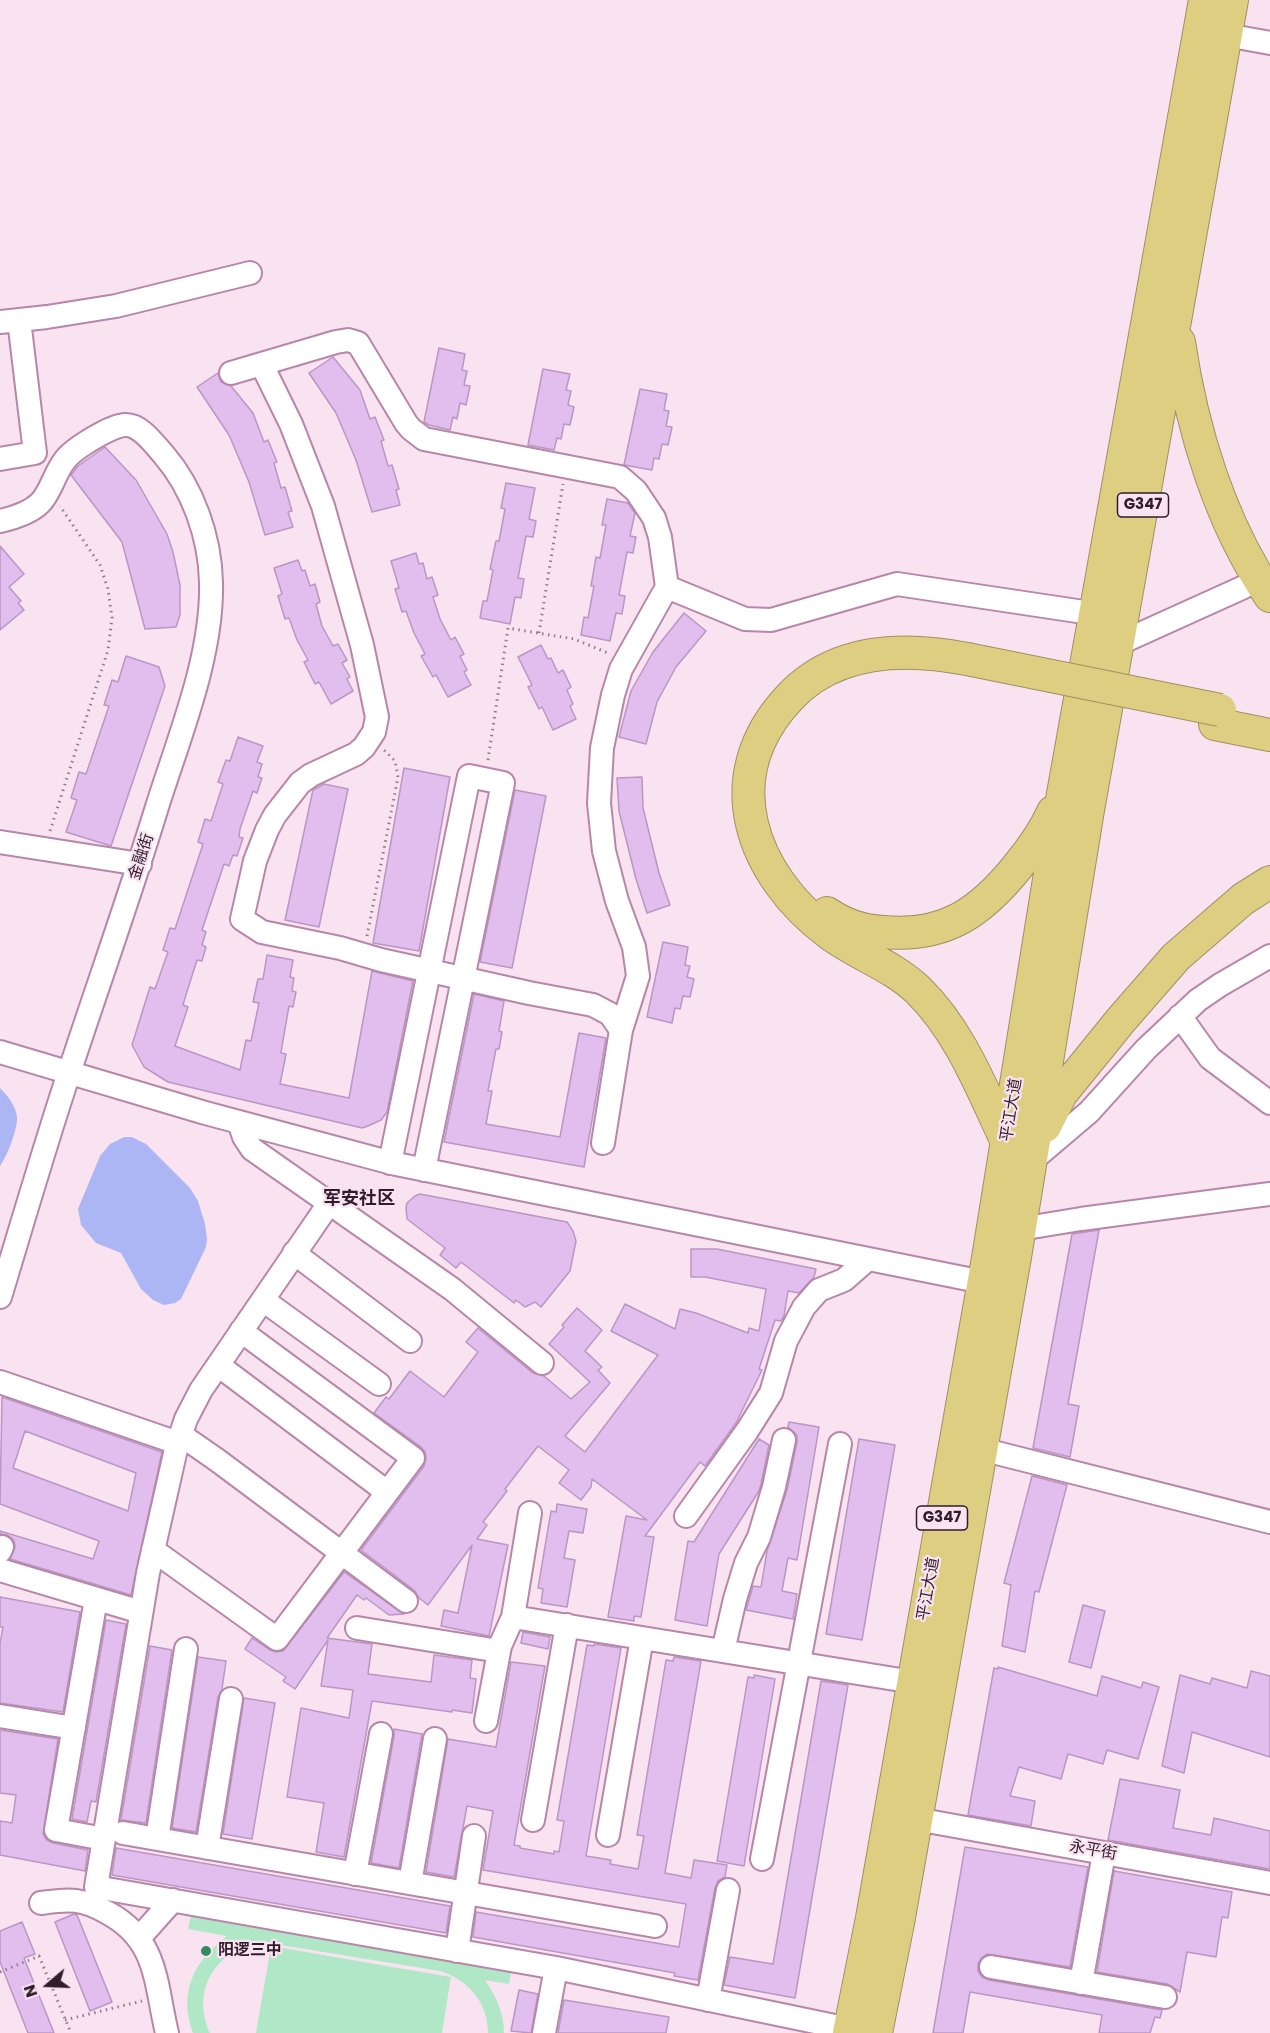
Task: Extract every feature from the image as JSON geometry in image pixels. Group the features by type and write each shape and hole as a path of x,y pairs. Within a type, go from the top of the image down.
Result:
{"highway":[{"name":"G347","path":"1042,1006 1065,784 1205,0"},
{"name":"G347","path":"1042,1006 1088,810 1232,0"},
{"path":"1177,316 1190,399 1210,469 1257,592"},
{"path":"1270,735 1217,717 966,667 921,652 881,653 850,660 820,672 783,704 764,733 751,769 748,805 754,838 779,884 793,901 832,936 904,977 931,1004 956,1039 1023,1153 1061,1094 1176,957 1243,899 1270,882"},
{"path":"966,667 921,666 864,671 828,685 805,703 786,725 770,756 765,773 763,804 773,846 804,891 840,922 858,928 895,933 930,931 944,926 980,907 1008,878 1047,825 1065,784"},
{"path":"1217,717 1270,720"},
{"name":"平江大道","path":"858,2032 916,1819 1020,1229 1023,1153 1042,1006"},
{"name":"平江大道","path":"858,2032 872,1918 983,1282 1023,1153"}],"street":[{"path":"1226,35 1270,43"},
{"path":"0,459 35,453 9,321 116,306 250,273"},
{"path":"231,373 336,342 348,340 358,343 406,423 424,439 620,477 643,500 654,518 660,537 667,587 626,661 613,695 602,748 599,803 609,875 637,958 638,976 621,1030 603,1143"},
{"path":"262,365 304,455 322,506 362,645 376,717 374,732 356,754 300,783 275,815 255,861 242,919 262,932 340,948 363,956 429,971 593,1005 610,1014 621,1030"},
{"name":"金融街","path":"0,1297 69,1073 140,864 198,674 208,628 211,582 205,539 190,497 167,459 135,426 123,424 77,449 65,459 48,488"},
{"path":"0,521 23,513 40,503 48,488"},
{"path":"667,587 745,619 758,621 771,620 897,584 1097,614"},
{"path":"1118,644 1257,592"},
{"path":"390,1163 469,776 485,779 503,783 424,1170"},
{"path":"0,842 140,864"},
{"path":"1023,1153 1089,1113 1139,1057 1198,1000 1270,956"},
{"path":"1180,1016 1210,1058 1270,1103"},
{"path":"0,1052 390,1163 983,1282"},
{"path":"240,1122 244,1137 252,1149 452,1289 542,1363"},
{"path":"1020,1229 1270,1194"},
{"path":"330,1202 201,1390 186,1419 179,1439 141,1612 113,1836 96,1887 556,1968 858,2032"},
{"path":"294,1253 410,1341"},
{"path":"686,1516 747,1431 771,1393 786,1341 804,1307 819,1290 844,1280 868,1259"},
{"path":"263,1300 379,1384"},
{"path":"153,1550 277,1639 413,1458 241,1331"},
{"path":"218,1365 387,1492"},
{"path":"0,1382 179,1439 217,1460 406,1601"},
{"path":"723,1651 746,1563 759,1537 774,1487 784,1440"},
{"path":"762,1859 840,1444"},
{"path":"981,1449 1270,1522"},
{"path":"486,1721 499,1651 513,1617 530,1513"},
{"path":"0,1570 141,1612"},
{"path":"96,1599 56,1830 157,1839 655,1926"},
{"path":"513,1617 913,1682"},
{"path":"533,1820 567,1626"},
{"path":"357,1628 499,1651"},
{"path":"608,1835 642,1638"},
{"path":"157,1839 186,1649"},
{"path":"207,1848 231,1699"},
{"path":"0,1716 74,1728"},
{"path":"355,1874 381,1734"},
{"path":"410,1883 435,1739"},
{"name":"永平街","path":"916,1819 1270,1883"},
{"path":"457,1950 474,1836"},
{"path":"1082,1983 1104,1853"},
{"path":"708,2000 728,1890"},
{"path":"41,1903 68,1899 88,1903 121,1920 140,1937 149,1954 166,2033"},
{"path":"140,1937 173,1900"},
{"path":"991,1967 1164,1997"},
{"path":"544,2033 556,1968"}],"path":[{"path":"539,633 566,467"},
{"path":"44,849 108,650 112,618 108,589 100,565 48,488"},
{"path":"485,779 508,628 574,639 626,661"},
{"path":"363,956 398,777 398,766 390,755 368,742"},
{"path":"0,1972 39,1956 71,2033"},
{"path":"65,2020 159,1997"}],"green space":[{"path":"191,1915 511,1972 509,1984 485,1980 499,2005 504,2033 488,2033 484,2012 474,1994 459,1980 440,1971 262,1942 246,1946 220,1962 206,1987 203,2001 210,2033 193,2033 187,2004 192,1978 206,1956 227,1936 188,1929"},
{"path":"271,1946 451,1977 442,2033 256,2033"}],"water":[{"path":"0,1088 13,1105 17,1117 12,1142 0,1166"},
{"path":"124,1137 132,1137 146,1144 190,1188 198,1201 205,1224 206,1247 181,1299 175,1303 164,1305 153,1300 141,1289 121,1253 96,1243 81,1225 78,1209 100,1156 110,1144"}],"building":[{"path":"439,348 465,354 462,370 467,371 464,385 470,386 466,405 460,403 457,419 453,417 450,430 424,422"},
{"path":"333,357 360,390 370,419 375,417 384,440 381,441 388,466 392,465 399,489 396,490 400,505 372,512 356,460 336,413 309,373"},
{"path":"543,369 570,374 566,390 571,391 568,405 574,407 570,425 564,424 561,439 557,438 554,450 528,445"},
{"path":"218,373 221,382 231,386 253,413 264,442 268,440 277,462 274,463 281,488 285,487 292,511 288,512 293,527 265,535 249,482 229,435 197,387"},
{"path":"640,389 667,394 664,410 669,411 666,426 672,427 668,445 662,444 659,459 654,458 652,470 624,465"},
{"path":"105,447 136,480 167,534 180,585 180,615 176,627 145,629 122,542 71,475 78,466"},
{"path":"506,483 535,488 529,519 536,521 533,537 526,536 518,578 524,579 521,598 515,597 510,624 480,618 483,601 487,601 496,541 499,541 505,509 501,508"},
{"path":"607,499 628,503 635,513 630,536 636,537 633,553 627,552 619,595 625,596 622,614 616,613 610,641 581,635 584,617 588,618 596,557 600,558 606,525 602,525"},
{"path":"0,546 24,574 9,587 21,601 18,603 24,610 0,630"},
{"path":"416,553 419,564 423,563 427,579 432,577 438,595 433,597 440,619 451,640 455,637 464,654 460,656 467,670 464,672 471,685 448,697 436,675 433,677 421,656 425,654 406,611 402,612 395,589 399,588 391,561"},
{"path":"298,560 302,571 305,570 310,586 315,584 320,602 316,604 322,626 333,646 338,644 347,660 342,663 350,677 347,679 353,691 331,704 319,682 315,684 304,662 308,660 289,618 285,619 278,596 282,594 274,568"},
{"path":"684,613 706,631 676,667 657,702 646,744 619,737 631,691 653,652"},
{"path":"541,645 548,659 551,658 558,673 563,670 571,687 567,690 573,704 570,706 576,719 553,730 542,707 539,709 528,687 532,685 518,657"},
{"path":"126,656 159,667 165,686 111,846 66,832 77,800 71,798 79,772 86,774 109,706 104,705 112,680 118,682"},
{"path":"238,737 263,746 257,762 262,764 258,777 262,778 257,793 253,791 240,829 239,837 243,838 237,856 233,855 229,866 224,864 202,930 206,932 202,945 206,947 202,961 197,960 185,998 183,1005 188,1007 175,1046 240,1070 246,1040 251,1041 259,1003 253,1002 258,979 263,979 267,955 293,960 290,977 294,978 292,991 296,992 293,1007 289,1006 282,1046 281,1053 286,1054 280,1084 349,1098 372,971 413,981 387,1112 381,1120 362,1128 168,1082 144,1067 132,1045 150,987 155,989 168,952 163,950 170,928 175,929 203,844 198,842 205,819 211,821 223,784 218,782 226,760 230,761"},
{"path":"404,768 450,777 419,951 373,943"},
{"path":"642,777 643,808 659,873 670,905 647,913 619,811 617,778"},
{"path":"324,784 348,789 319,927 285,920 313,790"},
{"path":"515,790 546,796 512,968 480,962"},
{"path":"663,942 688,947 685,965 690,966 687,977 694,979 690,997 683,996 680,1009 675,1008 672,1023 647,1017"},
{"path":"474,994 504,1001 499,1031 502,1032 499,1049 496,1049 488,1091 492,1091 486,1124 560,1137 579,1033 606,1038 584,1167 444,1142"},
{"path":"420,1194 567,1222 576,1241 570,1271 541,1307 535,1302 525,1307 516,1300 514,1303 461,1262 456,1268 440,1255 445,1248 407,1219 407,1203"},
{"path":"1099,1230 1068,1404 1079,1406 1070,1457 1033,1448 1072,1234"},
{"path":"691,1249 717,1249 816,1269 814,1277 799,1293 788,1291 784,1316 781,1321 775,1320 759,1369 762,1370 736,1423 705,1466 700,1462 645,1536 654,1537 641,1617 634,1616 634,1621 608,1617 626,1516 647,1520 592,1479 591,1487 581,1500 559,1483 569,1470 538,1446 483,1522 487,1525 477,1539 508,1545 489,1636 441,1626 444,1610 458,1613 472,1545 428,1605 419,1598 414,1590 361,1550 424,1466 426,1459 421,1447 374,1413 386,1397 389,1399 410,1371 444,1397 478,1352 466,1342 478,1328 533,1373 544,1376 571,1399 590,1382 549,1344 577,1308 602,1330 585,1351 602,1367 598,1370 610,1383 565,1436 585,1452 658,1355 611,1331 625,1304 675,1329 680,1309 748,1333 749,1328 759,1331 766,1289 705,1277 691,1277"},
{"path":"2,1397 162,1452 131,1595 10,1559 15,1547 14,1540 7,1535 0,1534 0,1531 93,1559 99,1541 0,1504","holes":["25,1431 136,1473 128,1511 13,1468"]},
{"path":"789,1422 819,1427 797,1560 788,1558 782,1591 797,1594 793,1619 746,1610 753,1586 761,1587 767,1551 787,1490 797,1442 797,1435 788,1427"},
{"path":"759,1439 769,1445 761,1484 759,1491 719,1554 707,1626 675,1620 688,1541 694,1542"},
{"path":"859,1439 895,1445 862,1640 826,1634"},
{"path":"1032,1476 1067,1485 1039,1592 1035,1591 1025,1652 1002,1646 1011,1585 1004,1583"},
{"path":"557,1504 587,1509 583,1533 569,1531 564,1558 575,1560 567,1607 541,1603 543,1589 538,1588 551,1511 556,1512"},
{"path":"344,1572 404,1614 389,1615 366,1598 364,1600 357,1595 327,1638 372,1644 368,1674 431,1682 434,1655 472,1660 470,1678 476,1679 472,1713 372,1701 344,1857 316,1852 324,1803 287,1797 301,1708 349,1718 353,1690 321,1686 328,1640 295,1689 283,1681 286,1677 245,1649 252,1638 270,1650 283,1651"},
{"path":"0,1597 80,1612 63,1712 0,1703 0,1643 3,1627 0,1627"},
{"path":"1083,1605 1105,1611 1091,1668 1069,1662"},
{"path":"106,1620 126,1624 96,1802 91,1801 87,1822 72,1819"},
{"path":"523,1632 550,1637 548,1649 521,1643"},
{"path":"594,1644 621,1648 586,1856 611,1860 610,1864 638,1869 644,1836 637,1835 666,1660 673,1661 674,1657 701,1661 665,1873 691,1878 694,1860 727,1865 725,1877 718,1881 715,1888 698,1980 674,1976 675,1973 473,1937 476,1912 679,1947 686,1904 483,1870 493,1811 467,1806 454,1877 426,1872 448,1739 496,1747 511,1662 545,1666 514,1845 554,1854 554,1851 559,1852 564,1821 557,1820 587,1645 594,1646"},
{"path":"150,1646 172,1650 146,1823 121,1820"},
{"path":"198,1657 226,1661 196,1832 172,1828"},
{"path":"998,1667 1097,1696 1102,1676 1141,1688 1143,1682 1159,1687 1138,1759 1107,1750 1103,1764 1068,1754 1061,1779 1019,1767 1010,1796 1035,1801 1031,1826 968,1815 994,1668 998,1669"},
{"path":"1251,1671 1270,1676 1270,1757 1192,1732 1184,1773 1162,1766 1180,1675 1210,1684 1212,1678 1247,1688"},
{"path":"754,1675 775,1679 744,1866 717,1861 748,1677 754,1678"},
{"path":"821,1681 848,1685 795,1998 724,1985 730,1957 773,1964"},
{"path":"244,1698 275,1703 252,1839 223,1834"},
{"path":"394,1729 422,1734 399,1868 371,1863"},
{"path":"0,1730 58,1739 43,1834 53,1843 88,1850 85,1871 0,1855 0,1821 12,1823 16,1795 0,1793"},
{"path":"1120,1779 1180,1790 1173,1828 1211,1835 1214,1818 1270,1831 1270,1869 1108,1840"},
{"path":"965,1847 1088,1867 1070,1967 987,1954 978,1964 978,1971 982,1977 1162,2010 1160,2018 1155,2017 1150,2033 1099,2033 1102,2015 970,1992 963,2033 933,2033"},
{"path":"116,1848 450,1906 446,1933 112,1875"},
{"path":"1114,1871 1232,1892 1228,1918 1222,1917 1216,1957 1187,1952 1180,1992 1167,1984 1097,1972"},
{"path":"74,1914 77,1915 112,2002 90,2011 55,1922"},
{"path":"22,1922 35,1954 24,1958 54,2033 28,2033 0,1962 0,1931"},
{"path":"519,1990 538,1994 531,2033 511,2031"},
{"path":"564,2000 669,2017 666,2033 558,2033"}],"place":[{"name":"阳逻三中","path":"206,1951"}],"district":[{"name":"军安社区","path":"359,1199"}]}
